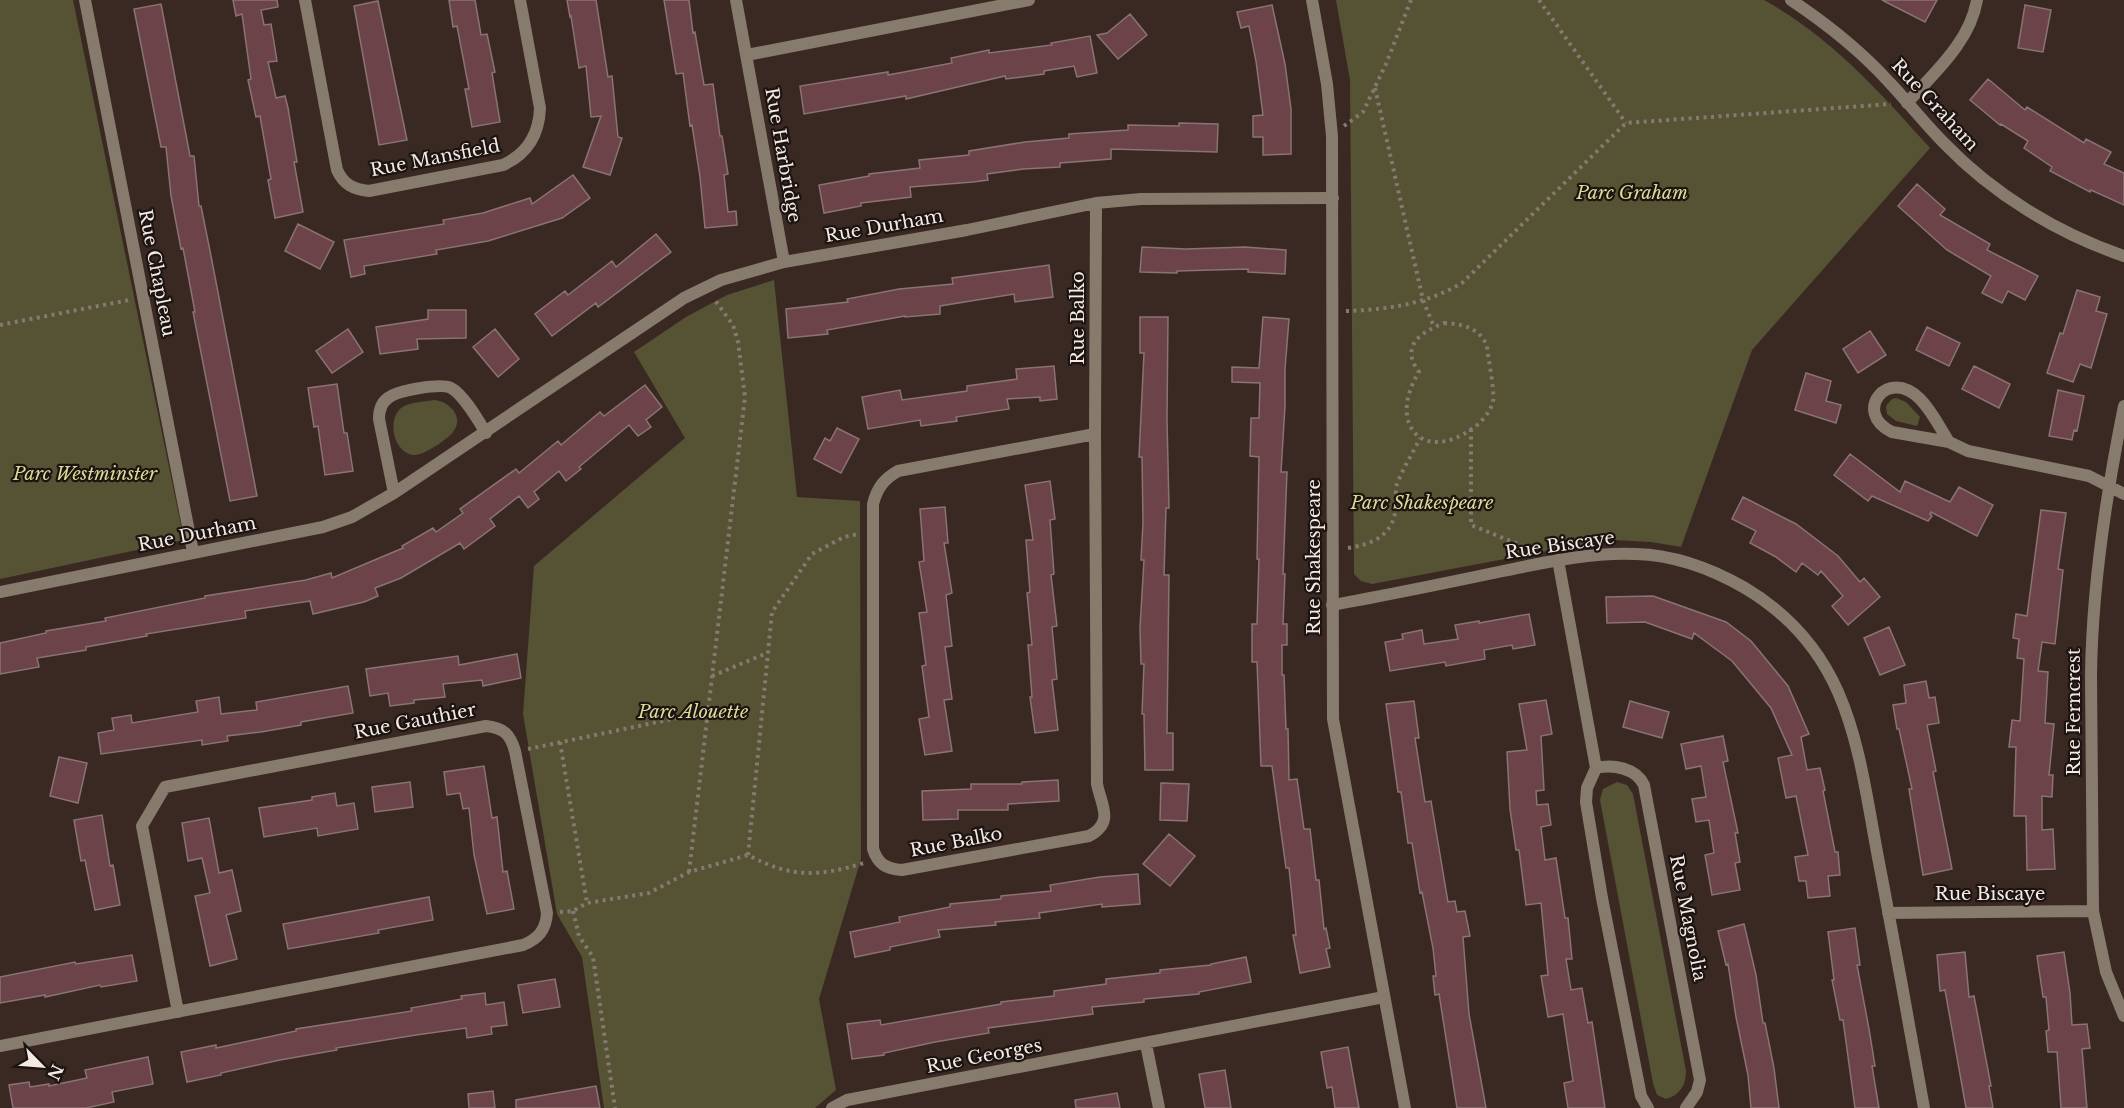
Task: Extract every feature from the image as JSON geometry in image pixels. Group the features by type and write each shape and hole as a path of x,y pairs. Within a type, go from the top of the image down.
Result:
{"street":[{"name":"Rue Chapleau","path":"85,0 193,552"},
{"name":"Rue Mansfield","path":"305,0 341,179 357,190 369,191 503,165 514,160 531,144 540,120 540,108 520,0"},
{"name":"Rue Harbridge","path":"736,0 784,262"},
{"path":"747,55 1029,0"},
{"name":"Rue Shakespeare","path":"1312,0 1327,84 1332,136 1332,605 1335,734 1405,1108"},
{"name":"Rue Graham","path":"1791,0 1859,52 1945,144 1966,164 2019,205 2066,232 2124,256"},
{"path":"1907,103 1962,38 1970,24 1977,0"},
{"name":"Rue Durham","path":"0,592 323,528 352,517 394,493 684,298 704,287 740,273 784,262 967,230 1096,203 1141,199 1333,198"},
{"name":"Rue Balko","path":"877,859 891,869 902,870 1089,836 1098,831 1104,822 1105,812 1097,784 1096,203"},
{"path":"394,493 379,419 379,411 389,397 396,393 441,385 448,387 460,396 486,432"},
{"path":"1949,442 1927,407 1912,392 1894,387 1885,389 1878,396 1874,404 1874,413 1884,428 1892,432 1949,442 1968,451 2090,476 2124,494"},
{"name":"Rue Ferncrest","path":"2124,406 2108,485 2092,642 2093,911 2106,972 2124,1016"},
{"path":"877,859 873,849 873,504 876,493 887,477 898,471 1095,434"},
{"name":"Rue Biscaye","path":"1332,605 1558,560 1637,554 1670,558 1707,569 1761,598 1786,618 1805,638 1832,677 1849,716 1924,1108"},
{"path":"1558,560 1596,768 1587,788 1586,802 1602,898 1641,1096 1648,1108"},
{"name":"Rue Gauthier","path":"178,1012 142,826 165,787 486,726 497,727 506,731 515,751 547,914"},
{"name":"Rue Magnolia","path":"1596,768 1606,765 1621,768 1637,776 1644,785 1700,1080 1697,1092 1686,1108"},
{"name":"Rue Biscaye","path":"1888,912 2093,911"},
{"path":"0,1046 523,945 541,934 547,914"},
{"name":"Rue Georges","path":"832,1108 847,1100 1384,997"},
{"path":"1146,1044 1159,1108"}],"path":[{"path":"1332,136 1363,112 1411,0"},
{"path":"1539,0 1626,123"},
{"path":"1375,88 1423,300 1434,327"},
{"path":"1333,312 1377,310 1423,300 1448,291 1475,272 1626,123 1907,103"},
{"path":"689,872 706,712 745,397 738,342 733,325 704,287"},
{"path":"0,325 144,298"},
{"path":"1444,323 1465,325 1479,334 1487,346 1492,402 1486,415 1471,429 1443,441 1420,438 1410,426 1405,409 1410,386 1419,372 1415,366 1412,349 1418,336 1444,323"},
{"path":"1471,429 1471,525 1558,560"},
{"path":"1332,550 1369,545 1392,524 1397,485 1420,438"},
{"path":"748,855 772,612 812,554 844,537 873,530"},
{"path":"711,676 767,653"},
{"path":"515,751 706,712"},
{"path":"560,742 587,903"},
{"path":"547,914 573,911 587,903 649,893 689,872 748,855 777,869 804,873 838,871 877,859"},
{"path":"573,911 579,936 593,957 615,1108"}],"green space":[{"name":"Parc Westminster","path":"0,0 73,0 184,540 0,579"},
{"name":"Parc Graham","path":"1336,0 1764,0 1833,48 1873,86 1930,148 1752,350 1681,547 1651,542 1614,540 1372,584 1361,581 1354,574 1350,80"},
{"name":"Parc Alouette","path":"774,280 797,497 860,501 861,859 819,999 836,1090 815,1108 604,1108 582,957 557,914 523,714 534,566 685,438 634,352 686,317 727,295"},
{"path":"1896,398 1906,402 1920,417 1917,426 1896,421 1887,414 1886,406"},
{"path":"434,400 445,403 454,411 457,421 453,432 429,450 418,455 407,453 395,437 393,430 395,416 406,405"},
{"path":"1617,782 1627,785 1633,794 1686,1071 1681,1089 1666,1099 1657,1095 1653,1083 1600,800 1603,789"}],"building":[{"path":"233,0 277,0 278,7 261,10 264,25 271,24 277,61 268,62 276,98 285,96 288,108 303,212 275,218 260,116 256,117 248,80 251,79 242,14 236,16"},
{"path":"449,0 475,0 481,35 487,34 495,72 492,73 500,122 472,127 465,89 469,89 457,26 453,27"},
{"path":"567,0 596,0 608,77 612,76 618,137 622,138 610,175 583,167 601,116 591,117 586,66 579,68"},
{"path":"664,0 689,0 704,85 713,84 728,174 724,175 728,212 736,211 737,225 705,228 700,177 683,73 676,74"},
{"path":"1882,0 1937,0 1925,22"},
{"path":"378,1 407,140 379,145 354,6"},
{"path":"161,4 190,156 194,156 199,206 201,206 257,496 230,501 193,312 195,312 183,248 181,249 171,196 166,147 161,147 134,9"},
{"path":"1272,5 1285,64 1291,109 1291,154 1263,155 1263,137 1253,137 1253,116 1263,115 1256,61 1249,26 1241,28 1237,12"},
{"path":"2025,5 2051,10 2043,52 2018,48"},
{"path":"1130,14 1147,35 1118,59 1097,35 1107,33"},
{"path":"1090,36 1097,73 1077,77 1074,66 1044,71 1044,74 1006,79 1005,76 906,99 906,96 804,114 800,86 888,72 888,75 952,63 951,58 989,50 989,53 1052,45 1051,43"},
{"path":"1988,79 2025,110 2027,107 2084,143 2086,139 2111,152 2104,164 2124,173 2124,205 2091,190 2090,192 2050,171 2052,167 2024,148 2028,141 2000,125 1970,100"},
{"path":"1179,123 1218,124 1217,152 1111,149 1111,159 1060,163 1060,167 987,174 988,180 910,187 911,197 861,203 861,206 824,213 819,185 869,176 869,174 920,168 919,160 969,155 969,151 1069,138 1069,134 1128,130 1128,125 1179,126"},
{"path":"573,175 590,198 562,218 488,241 436,250 437,254 364,266 365,274 351,277 344,240 444,224 443,220 483,213 530,198 532,204"},
{"path":"1917,184 1945,209 1940,215 1990,244 1987,250 2038,276 2025,300 2008,291 2002,303 1982,293 1991,276 1947,250 1898,206"},
{"path":"298,224 334,242 320,269 285,251"},
{"path":"656,234 671,252 598,307 596,303 552,336 535,314 565,291 568,295 612,261 616,267"},
{"path":"1142,247 1186,249 1245,247 1286,250 1285,274 1248,272 1248,269 1177,271 1177,273 1140,272"},
{"path":"1049,265 1053,297 1015,302 1014,294 940,306 940,314 905,316 827,330 828,334 788,338 786,309 848,302 847,299 899,289 953,284 952,278"},
{"path":"2077,290 2100,297 2096,311 2107,314 2091,368 2080,364 2073,382 2047,373"},
{"path":"428,310 466,310 466,338 417,339 418,349 380,354 376,327 428,319"},
{"path":"1140,317 1168,317 1169,508 1166,508 1164,575 1169,575 1167,733 1173,733 1173,770 1145,770 1144,714 1142,714 1144,664 1141,664 1140,628 1144,560 1141,560 1142,457 1139,457 1144,353 1140,353"},
{"path":"1263,317 1289,319 1281,472 1287,472 1283,624 1287,624 1287,645 1282,645 1282,675 1284,675 1286,729 1288,729 1289,780 1297,779 1304,829 1310,829 1316,880 1319,880 1324,929 1326,928 1330,948 1326,949 1330,967 1300,973 1293,935 1296,935 1289,868 1286,868 1272,766 1261,766 1257,662 1252,662 1252,624 1257,624 1259,457 1250,456 1251,418 1259,418 1260,383 1232,382 1232,367 1259,368"},
{"path":"1927,327 1960,343 1949,366 1916,350"},
{"path":"348,329 363,352 332,373 316,351"},
{"path":"495,329 519,359 498,377 473,347"},
{"path":"1870,331 1886,355 1858,373 1843,349"},
{"path":"1054,366 1057,399 1040,401 1040,397 1007,399 1009,409 956,417 957,421 921,426 920,420 868,429 862,397 900,390 902,400 967,391 967,386 1017,379 1016,369"},
{"path":"1974,366 2010,384 1999,408 1962,389"},
{"path":"1806,373 1831,381 1826,401 1841,405 1836,423 1795,410"},
{"path":"337,384 344,433 347,433 353,471 325,475 318,426 314,427 308,388"},
{"path":"645,385 662,407 646,420 651,427 638,436 629,425 579,467 581,469 566,481 559,471 534,492 539,499 528,508 519,496 490,519 495,526 464,549 460,543 401,578 375,588 378,596 364,602 313,614 310,601 245,611 246,618 146,634 147,636 86,647 86,650 37,658 39,667 0,674 0,643 46,633 46,631 106,621 105,618 205,598 205,596 306,580 331,573 332,578 403,548 402,546 433,528 436,532 463,513 460,509 516,469 519,473 558,441 561,445 600,412 604,416"},
{"path":"2058,390 2084,396 2077,431 2074,430 2072,440 2049,436"},
{"path":"837,428 859,439 841,473 814,459 825,438 830,441"},
{"path":"1850,454 1900,492 1905,481 1950,502 1959,487 1993,505 1977,536 1931,512 1932,516 1928,521 1872,496 1868,501 1834,475"},
{"path":"1050,481 1055,519 1050,520 1054,574 1051,575 1057,626 1052,627 1057,679 1052,680 1058,730 1035,733 1030,697 1032,697 1028,645 1032,645 1027,593 1030,592 1026,540 1033,540 1025,485"},
{"path":"1743,497 1796,524 1838,556 1860,582 1864,578 1880,597 1848,625 1832,606 1843,596 1821,571 1818,575 1802,563 1796,572 1776,557 1750,543 1756,531 1732,519"},
{"path":"945,507 948,543 944,543 952,593 946,595 952,646 945,647 952,699 944,700 952,751 925,755 919,719 929,717 922,666 926,665 919,613 927,612 919,562 924,561 920,509"},
{"path":"2041,510 2066,513 2058,569 2063,570 2055,644 2042,642 2038,671 2048,672 2045,723 2054,724 2049,775 2053,775 2052,797 2042,796 2042,830 2053,829 2055,869 2027,870 2026,816 2014,816 2016,747 2009,747 2012,720 2020,721 2024,659 2017,658 2019,639 2013,638 2016,614 2027,616"},
{"path":"1653,596 1726,622 1751,641 1788,686 1809,734 1801,737 1807,770 1820,768 1835,852 1838,852 1840,875 1828,876 1830,896 1808,898 1806,881 1799,881 1795,857 1808,855 1796,796 1786,798 1778,758 1792,755 1771,708 1732,661 1694,633 1692,639 1645,622 1607,623 1606,597"},
{"path":"1529,614 1535,645 1513,649 1512,645 1484,650 1485,659 1446,666 1445,662 1390,671 1385,642 1403,639 1402,634 1422,630 1424,644 1458,639 1455,625"},
{"path":"1889,627 1905,665 1880,675 1864,638"},
{"path":"517,654 521,678 483,686 482,680 443,684 445,697 414,700 414,703 390,706 388,693 370,696 366,669 458,656 459,665"},
{"path":"1926,681 1929,698 1935,697 1939,723 1927,725 1936,771 1933,772 1952,869 1923,875 1909,789 1912,789 1893,705 1906,703 1904,685"},
{"path":"348,686 353,713 301,722 301,725 227,736 228,741 202,745 202,740 101,754 98,733 114,730 112,718 131,715 132,723 198,712 196,701 219,697 221,714 257,710 256,702"},
{"path":"1546,700 1552,734 1541,736 1544,790 1536,791 1537,805 1548,804 1551,825 1541,827 1545,860 1556,858 1565,918 1568,918 1572,959 1566,959 1571,990 1582,988 1588,1023 1592,1022 1605,1108 1568,1108 1564,1083 1573,1081 1563,1014 1548,1017 1541,976 1548,975 1541,903 1526,905 1519,850 1516,850 1510,809 1507,752 1527,750 1519,704"},
{"path":"1414,701 1419,738 1415,738 1425,802 1431,801 1448,902 1455,901 1457,912 1465,911 1470,936 1463,937 1469,1014 1486,1108 1457,1108 1439,994 1435,995 1433,976 1436,976 1433,948 1422,892 1420,893 1412,843 1408,843 1401,792 1398,792 1386,704"},
{"path":"1630,701 1669,712 1662,738 1623,727"},
{"path":"1723,736 1728,761 1723,762 1738,833 1735,833 1740,862 1735,863 1740,890 1712,895 1705,855 1714,853 1709,820 1696,822 1692,799 1706,797 1701,766 1686,769 1681,744"},
{"path":"59,757 87,763 78,803 50,796"},
{"path":"484,766 492,818 497,817 503,872 507,871 514,909 487,914 474,855 469,808 463,809 460,793 447,795 444,772"},
{"path":"1058,780 1059,801 1008,804 1008,810 958,810 958,819 923,820 922,791 971,789 971,784 1022,784 1022,782"},
{"path":"410,782 413,807 375,812 372,787"},
{"path":"1161,783 1189,784 1187,821 1160,820"},
{"path":"335,793 337,806 354,803 358,829 318,836 317,828 264,837 259,808 312,800 312,797"},
{"path":"102,815 110,866 113,865 120,905 95,910 85,860 81,861 74,820"},
{"path":"209,818 219,873 232,870 241,911 226,915 237,959 210,966 195,896 210,893 202,858 188,861 182,823"},
{"path":"1169,834 1195,856 1170,886 1143,864"},
{"path":"1138,874 1140,904 1102,907 1102,904 1039,913 1040,918 995,922 996,925 938,930 940,937 855,957 850,932 900,922 899,917 950,907 950,904 1051,891 1050,885"},
{"path":"429,897 433,920 378,930 379,933 288,949 283,924"},
{"path":"1744,924 1774,1068 1779,1108 1751,1108 1748,1075 1728,964 1726,965 1718,931"},
{"path":"1855,928 1860,965 1857,965 1875,1066 1872,1066 1879,1108 1855,1108 1843,1020 1840,1020 1832,980 1834,980 1828,932"},
{"path":"1965,952 1969,997 1974,996 1993,1108 1966,1108 1945,990 1940,991 1937,955"},
{"path":"2064,952 2072,1025 2087,1024 2090,1048 2082,1049 2087,1108 2061,1108 2057,1052 2048,1052 2046,997 2043,997 2037,956"},
{"path":"132,955 137,981 101,987 100,985 45,997 45,995 0,1003 0,977 75,962 76,964"},
{"path":"1246,957 1251,982 1199,992 1199,994 1092,1007 1093,1014 988,1028 989,1033 935,1042 884,1053 884,1055 852,1059 847,1024 880,1020 881,1025 1001,1004 1001,1002 1054,996 1054,991 1106,984 1106,979 1211,965"},
{"path":"555,979 560,1007 523,1013 518,985"},
{"path":"485,993 486,1005 504,1002 507,1025 491,1027 492,1034 467,1038 466,1028 416,1035 336,1048 337,1050 280,1060 187,1082 181,1052 216,1045 216,1048 296,1031 296,1029 412,1011 411,1008 462,999 461,996"},
{"path":"1348,1047 1359,1108 1335,1108 1332,1087 1327,1088 1321,1052"},
{"path":"148,1057 153,1084 112,1092 114,1102 86,1108 13,1108 9,1085 29,1082 30,1087 49,1084 49,1086 87,1078 85,1070"},
{"path":"1225,1070 1231,1108 1205,1108 1199,1074"},
{"path":"596,1086 600,1108 516,1108 516,1100"},
{"path":"493,1091 495,1108 469,1108 468,1094"},
{"path":"1117,1093 1120,1108 1076,1108 1075,1100"}],"park label":[{"name":"Parc Shakespeare","path":"1422,503"}]}
